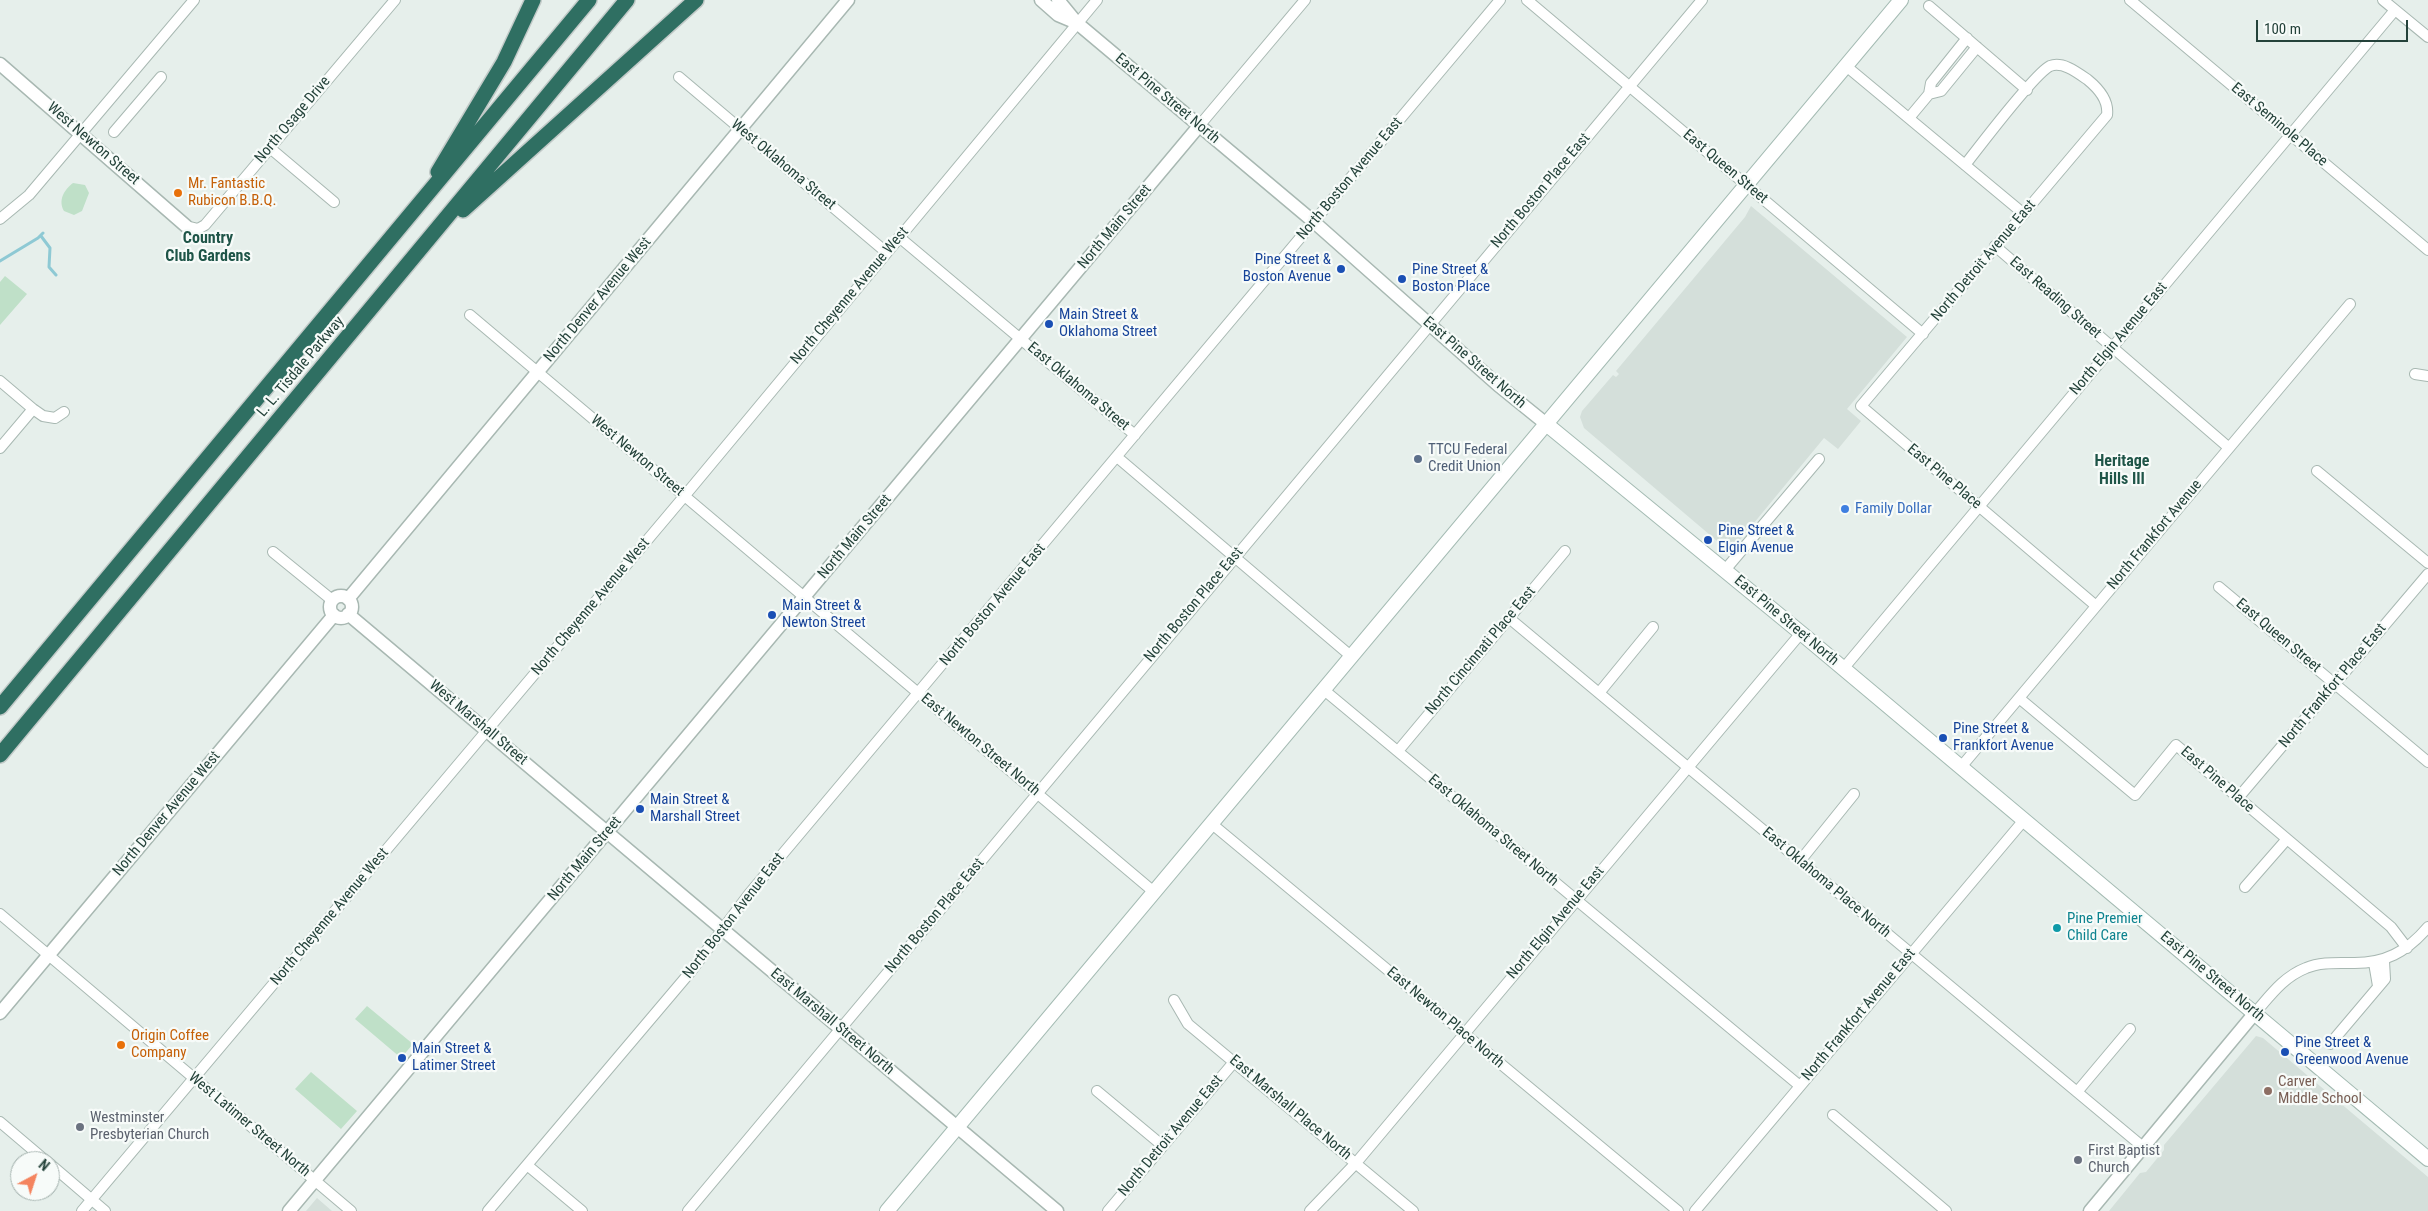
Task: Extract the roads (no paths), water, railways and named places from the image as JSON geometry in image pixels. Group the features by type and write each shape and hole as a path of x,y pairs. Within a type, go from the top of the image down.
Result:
{"highway":[{"path":"416,210 504,62 533,0"},
{"name":"L. L. Tisdale Parkway","path":"0,707 589,0"},
{"name":"L. L. Tisdale Parkway","path":"0,755 627,0"},
{"path":"429,240 696,0"}],"main road":[{"path":"887,1211 1901,0"},
{"name":"East Pine Street North","path":"1545,423 1801,633 2428,1159"}],"street":[{"path":"0,219 29,195 194,0"},
{"name":"North Osage Drive","path":"186,226 194,229 205,225 395,0"},
{"name":"North Denver Avenue West","path":"348,599 848,0"},
{"name":"East Pine Street North","path":"1041,0 1058,15 1077,23"},
{"name":"East Pine Street North","path":"1058,0 1066,7 1077,23 1314,222 1429,325 1545,423"},
{"name":"North Cheyenne Avenue West","path":"82,1211 684,496 1097,0"},
{"name":"North Main Street","path":"289,1211 1304,0"},
{"name":"North Boston Avenue East","path":"488,1211 686,978 749,894 1500,0"},
{"name":"East Queen Street","path":"1527,0 1923,334"},
{"name":"North Boston Place East","path":"688,1211 1702,0"},
{"name":"East Seminole Place","path":"2130,0 2428,250"},
{"path":"2383,0 2428,37"},
{"path":"1929,6 2027,90 1965,165"},
{"name":"North Elgin Avenue East","path":"1843,669 2395,10"},
{"path":"1908,118 1929,94 1931,82 1967,38"},
{"path":"1929,94 1941,91 1977,47"},
{"name":"West Newton Street","path":"0,64 82,133 186,226"},
{"name":"North Detroit Avenue East","path":"1861,406 2024,214 2106,115 2108,108 2106,100 2093,84 2062,65 2050,66 2027,90"},
{"path":"1846,66 2024,214"},
{"path":"114,132 161,77"},
{"name":"West Oklahoma Street","path":"679,77 886,252"},
{"path":"270,148 334,202"},
{"path":"899,237 1022,338"},
{"name":"East Reading Street","path":"1995,246 2228,447"},
{"name":"North Frankfort Avenue","path":"1961,767 2350,304"},
{"name":"West Newton Street","path":"470,315 804,597"},
{"name":"East Oklahoma Street","path":"1022,338 1135,435"},
{"path":"2415,374 2428,376"},
{"path":"0,381 33,409 49,417 58,417 64,412"},
{"name":"East Pine Place","path":"1861,406 2096,605"},
{"path":"0,448 33,409"},
{"path":"1117,458 1352,656"},
{"path":"1725,570 1819,458"},
{"path":"2317,471 2428,563"},
{"name":"North Cincinnati Place East","path":"1398,751 1565,551"},
{"path":"273,552 332,600"},
{"name":"North Frankfort Place East","path":"2238,798 2428,574"},
{"name":"East Queen Street","path":"2219,587 2428,762"},
{"path":"340,596 348,599 351,604 348,614 341,617 334,615 330,607 332,600 340,596"},
{"name":"East Newton Street North","path":"804,597 1154,892"},
{"name":"West Marshall Street","path":"348,614 607,832"},
{"name":"North Denver Avenue West","path":"0,1013 334,615"},
{"name":"East Oklahoma Place North","path":"1509,618 2143,1147"},
{"path":"1599,693 1653,627"},
{"name":"North Elgin Avenue East","path":"1310,1211 1356,1163 1575,899 1801,633"},
{"name":"East Oklahoma Street North","path":"1324,690 1800,1086"},
{"name":"East Pine Place","path":"2019,698 2135,795 2176,744 2391,927 2406,948"},
{"path":"1800,861 1854,794"},
{"name":"North Frankfort Avenue East","path":"1695,1211 2024,820"},
{"name":"East Newton Place North","path":"1212,824 1678,1211"},
{"name":"East Marshall Street North","path":"607,832 1058,1211"},
{"path":"2245,887 2286,839"},
{"name":"West Latimer Street North","path":"0,914 351,1211"},
{"path":"2090,1211 2281,983 2306,968 2330,963 2379,962 2406,948 2428,928"},
{"path":"2330,1044 2385,979 2379,962"},
{"name":"East Marshall Place North","path":"1174,1000 1188,1024 1413,1211"},
{"path":"2077,1092 2130,1029"},
{"name":"North Detroit Avenue East","path":"1108,1211 1234,1062"},
{"path":"1097,1091 1163,1146"},
{"path":"1833,1116 1946,1211"},
{"path":"0,1122 34,1151"},
{"path":"527,1165 582,1211"},
{"path":"60,1173 105,1211"}],"waterway":[{"path":"0,261 43,233"},
{"path":"41,236 50,248 49,267 56,275"}],"place":[{"name":"Mr. Fantastic Rubicon B.B.Q.","path":"178,193"},
{"name":"Pine Street & Boston Avenue","path":"1341,269"},
{"name":"Pine Street & Boston Place","path":"1402,279"},
{"name":"Main Street & Oklahoma Street","path":"1049,324"},
{"name":"TTCU Federal Credit Union","path":"1418,459"},
{"name":"Family Dollar","path":"1845,509"},
{"name":"Pine Street & Elgin Avenue","path":"1708,540"},
{"name":"Main Street & Newton Street","path":"772,615"},
{"name":"Pine Street & Frankfort Avenue","path":"1943,738"},
{"name":"Main Street & Marshall Street","path":"640,809"},
{"name":"Pine Premier Child Care","path":"2057,928"},
{"name":"Origin Coffee Company","path":"121,1045"},
{"name":"Pine Street & Greenwood Avenue","path":"2285,1052"},
{"name":"Main Street & Latimer Street","path":"402,1058"},
{"name":"Carver Middle School","path":"2268,1091"},
{"name":"Westminster Presbyterian Church","path":"80,1127"},
{"name":"First Baptist Church","path":"2078,1160"}],"district":[{"name":"Country Club Gardens","path":"208,248"},
{"name":"Heritage Hills III","path":"2122,471"}]}
